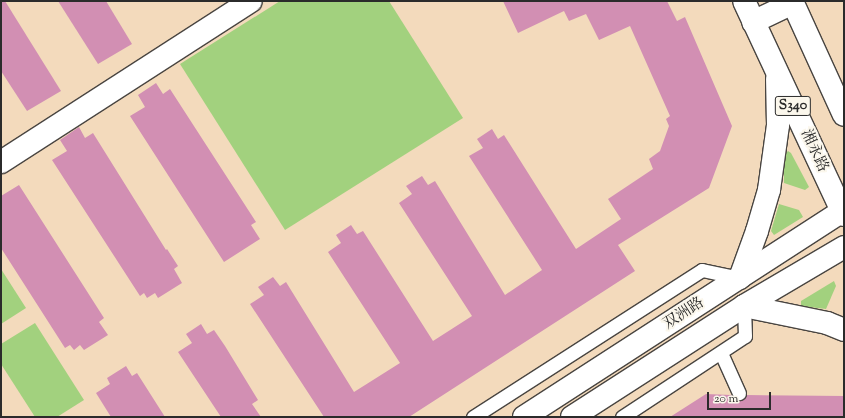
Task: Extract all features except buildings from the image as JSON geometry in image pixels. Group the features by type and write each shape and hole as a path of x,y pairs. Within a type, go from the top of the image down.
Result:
{"main road":[{"path":"1,162 251,1"},
{"name":"湘永路","path":"744,1 843,212"},
{"path":"753,22 792,2"},
{"name":"S340","path":"792,2 844,115"},
{"path":"817,54 844,79"},
{"path":"740,278 757,231 770,183 778,125 776,72"},
{"name":"双洲路","path":"524,417 843,212"},
{"name":"双洲路","path":"572,417 744,306 844,247"},
{"path":"744,306 821,321 844,330"}],"lane":[{"path":"474,417 702,270 740,278"},
{"path":"622,417 745,336 744,306"},
{"path":"721,352 739,393"}],"green space":[{"path":"280,1 389,1 463,118 285,230 180,64"},
{"path":"788,151 791,153 809,187 805,190 784,183 784,155"},
{"path":"779,204 799,210 803,217 774,235 771,231"},
{"path":"1,269 26,308 1,324"},
{"path":"834,281 836,286 826,309 801,306 801,301"},
{"path":"35,323 84,400 57,417 35,417 1,364 1,344"}]}
